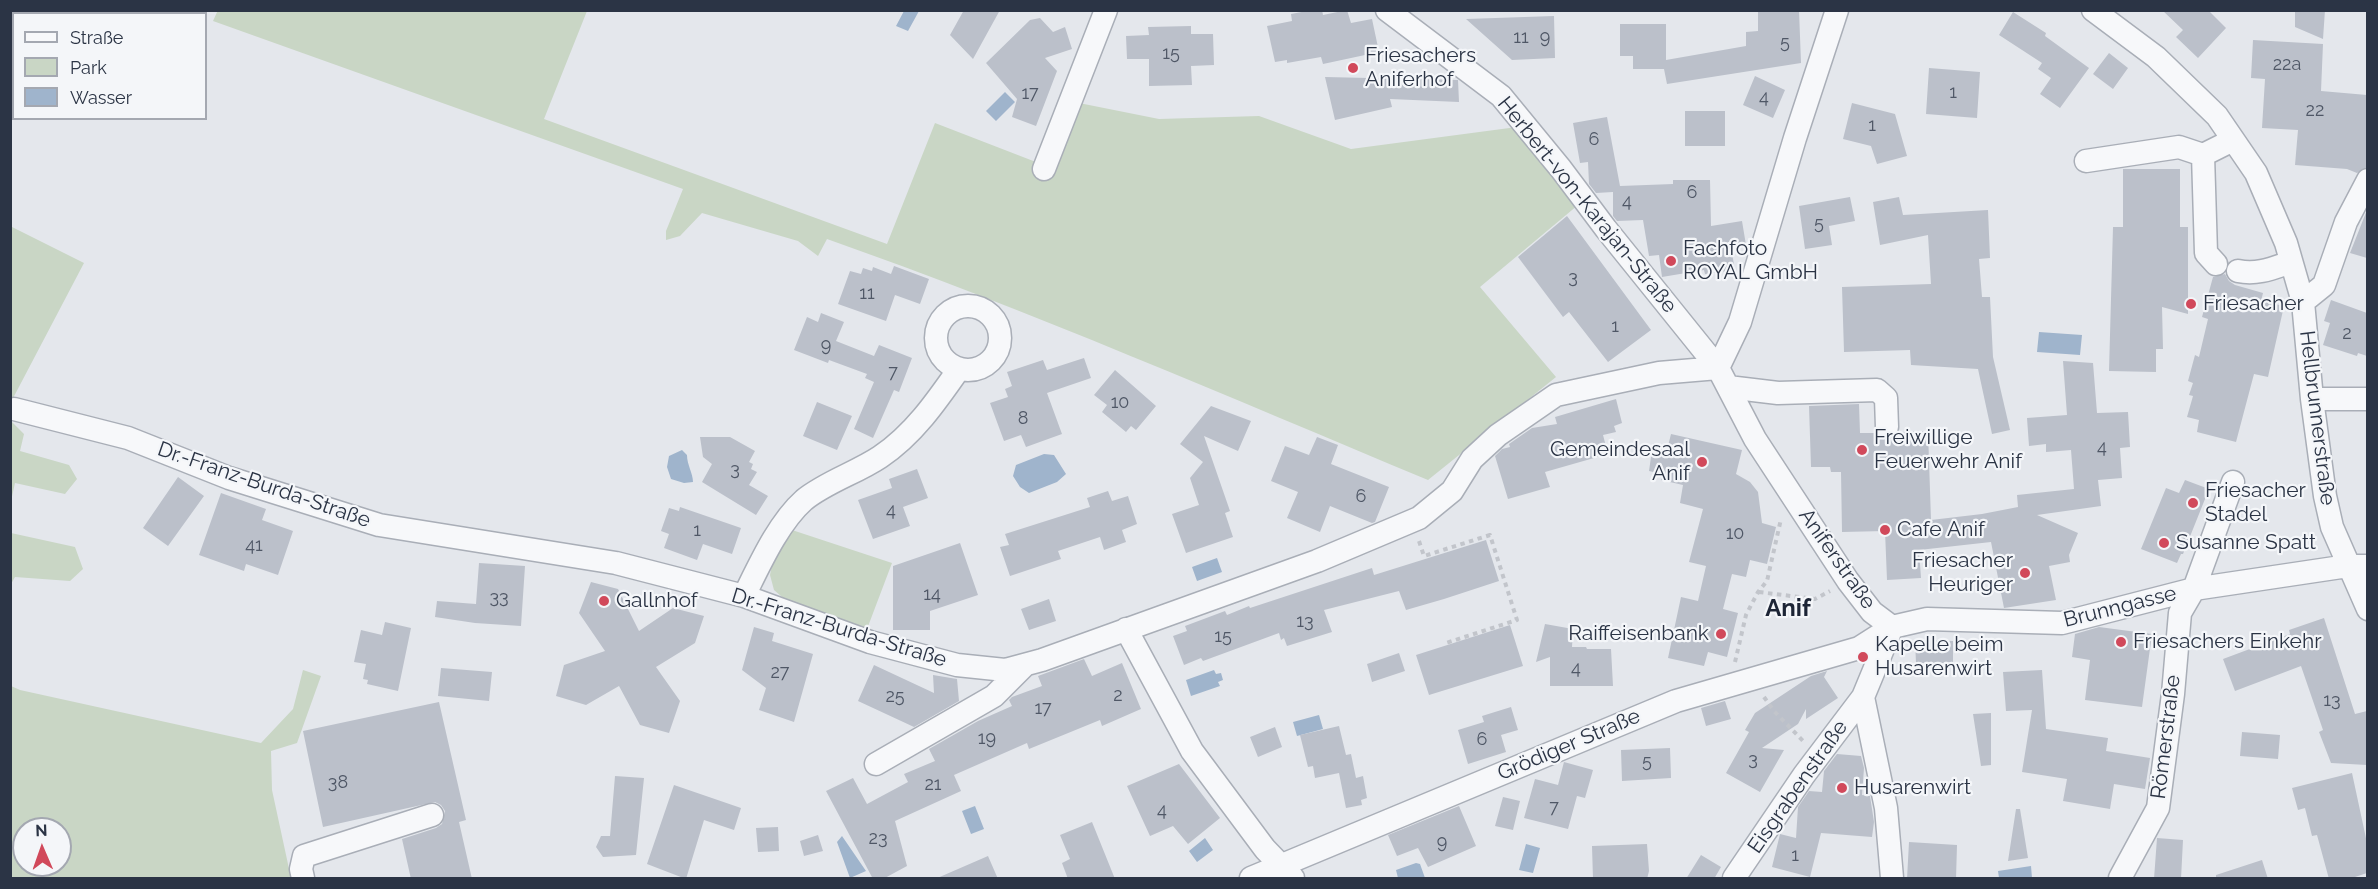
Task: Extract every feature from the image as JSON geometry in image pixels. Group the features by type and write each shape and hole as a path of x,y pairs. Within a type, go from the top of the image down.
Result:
{"street":[{"path":"1044,169 1107,10"},
{"name":"Herbert-von-Karajan-Straße","path":"1388,10 1500,96 1723,377"},
{"path":"1837,10 1795,138 1723,377 1778,393 1877,390 1886,398 1887,427"},
{"name":"Hellbrunnerstraße","path":"2092,10 2156,57 2217,116 2256,173 2286,243 2303,303 2312,399 2325,496 2332,527 2358,566 2367,609"},
{"path":"2086,161 2180,147 2203,155 2233,140"},
{"path":"2203,155 2206,253 2216,264"},
{"path":"2303,303 2324,285 2346,222 2367,180"},
{"path":"2238,271 2250,274 2264,272 2291,262"},
{"path":"744,596 765,553 803,501 823,487 880,457 897,443 911,431 959,369"},
{"name":"Dr.-Franz-Burda-Straße","path":"14,409 128,438 229,478 379,525 616,563 744,596 870,642 957,665 1005,670 1025,665 1317,561 1412,521 1452,491 1472,459 1498,435 1556,395 1659,373 1723,377"},
{"name":"Aniferstraße","path":"1723,377 1755,439 1848,581 1872,612 1892,627 1863,697"},
{"path":"2312,399 2367,399"},
{"name":"Römerstraße","path":"2120,879 2158,808 2173,694 2180,613 2194,589 2234,482"},
{"name":"Brunngasse","path":"1892,627 1927,619 2062,623 2194,589 2358,566"},
{"name":"Grödiger Straße","path":"1251,879 1286,872 1676,701 1859,648 1892,627"},
{"path":"1126,629 1192,751 1286,872"},
{"path":"876,764 994,696 1025,665"},
{"path":"1863,697 1886,808 1892,879"},
{"name":"Eisgrabenstraße","path":"1734,879 1818,757 1863,697"},
{"path":"303,879 301,869 304,856 432,815"}],"path":[{"path":"1729,686 1746,615 1758,592 1767,581 1783,512 1794,498"},
{"path":"1412,521 1424,556 1490,535 1517,620 1446,643"},
{"path":"1758,592 1815,599 1848,581"},
{"path":"1752,679 1773,711 1818,757"}],"green space":[{"path":"218,10 587,11 544,119 887,244 935,123 1054,169 1079,103 1159,119 1259,116 1351,149 1517,127 1578,205 1480,287 1556,377 1428,480 1054,325 827,239 818,256 798,241 702,213 680,236 666,240 666,231 683,189 213,21"},
{"path":"10,226 84,263 11,402 10,402"},
{"path":"11,421 24,434 20,451 69,465 77,479 65,494 15,483 11,501"},
{"path":"792,530 892,563 867,629 789,603 774,590 770,575 773,560"},
{"path":"11,533 75,547 83,569 70,581 15,577 11,584"},
{"path":"303,670 321,676 297,743 271,751 272,790 291,878 11,878 11,686 20,690 261,743 293,709"}],"water":[{"path":"904,11 919,11 908,31 896,26"},
{"path":"1005,92 1015,102 996,121 986,111"},
{"path":"2039,332 2082,335 2080,355 2037,352"},
{"path":"682,450 687,455 693,482 684,483 671,479 667,467 669,456"},
{"path":"1044,454 1054,455 1066,474 1057,482 1029,493 1020,487 1013,476 1016,465"},
{"path":"1217,558 1222,572 1197,581 1192,567"},
{"path":"1214,670 1216,674 1221,673 1223,680 1218,682 1220,686 1191,696 1186,680"},
{"path":"1319,715 1323,729 1297,736 1293,722"},
{"path":"975,806 984,829 971,834 962,811"},
{"path":"842,836 866,871 850,878 837,842"},
{"path":"1205,838 1213,850 1197,862 1189,851"},
{"path":"1526,844 1540,848 1533,873 1519,870"},
{"path":"1416,863 1420,864 1425,878 1398,878 1396,870"},
{"path":"2031,866 2032,878 1999,878 1998,871"}],"building":[{"path":"964,10 1000,10 973,59 950,35"},
{"path":"1322,10 1323,15 1347,10 1351,23 1372,19 1379,52 1323,64 1321,57 1287,63 1287,60 1275,62 1267,26 1292,21 1291,14"},
{"path":"1758,10 1799,10 1801,63 1667,84 1664,69 1633,69 1633,56 1620,56 1620,24 1666,24 1666,60 1746,46 1746,32 1758,31"},
{"path":"2162,10 2208,10 2226,28 2198,58 2176,37 2183,30"},
{"path":"2295,10 2325,10 2323,39 2295,27"},
{"path":"2013,12 2046,33 2045,36 2089,68 2060,108 2040,94 2051,78 2038,69 2042,63 1999,35"},
{"path":"1554,16 1555,58 1512,60 1466,19"},
{"path":"1040,18 1053,32 1065,27 1072,49 1045,58 1057,71 1036,126 1012,117 1017,99 986,63 1030,20"},
{"path":"1191,26 1191,34 1213,34 1214,65 1191,66 1192,85 1149,86 1149,59 1127,59 1126,36 1149,35 1148,27"},
{"path":"2253,40 2323,44 2321,91 2367,95 2367,167 2357,173 2347,169 2295,165 2298,130 2262,128 2265,79 2251,78"},
{"path":"2109,53 2128,68 2113,89 2093,74"},
{"path":"1929,68 1980,72 1977,118 1926,114"},
{"path":"1755,76 1785,90 1773,118 1743,105"},
{"path":"1325,77 1458,80 1459,102 1390,99 1392,107 1335,120"},
{"path":"1852,103 1895,114 1907,156 1877,164 1871,146 1843,139"},
{"path":"1685,111 1725,111 1725,146 1685,146"},
{"path":"1607,117 1620,186 1673,184 1673,180 1710,180 1711,226 1742,221 1746,245 1731,248 1735,270 1705,274 1704,270 1662,277 1659,255 1649,256 1643,220 1617,221 1613,216 1613,192 1596,193 1589,184 1588,162 1580,163 1573,123"},
{"path":"2123,169 2180,169 2180,227 2188,227 2188,314 2162,307 2163,349 2156,349 2156,372 2109,371 2113,227 2123,227"},
{"path":"1850,197 1855,221 1829,226 1832,245 1805,249 1799,206"},
{"path":"1899,197 1903,215 1988,210 1990,258 1979,259 1982,297 1990,297 1993,357 2010,430 1992,434 1978,369 1911,365 1910,350 1844,352 1842,287 1931,284 1928,235 1880,245 1873,202"},
{"path":"2367,210 2367,258 2350,253"},
{"path":"1567,216 1651,330 1608,362 1569,312 1563,317 1518,257"},
{"path":"894,266 929,279 920,304 895,295 886,321 838,304 850,271 861,274 863,268 872,271 873,267 891,274"},
{"path":"2225,274 2235,285 2263,293 2261,301 2284,306 2268,377 2254,374 2236,442 2197,432 2199,420 2187,417 2193,396 2189,395 2193,383 2188,381 2195,355 2199,357 2208,319 2202,317 2213,277"},
{"path":"2331,300 2367,313 2367,356 2358,353 2357,356 2323,345 2330,323 2324,321"},
{"path":"821,313 844,322 836,341 874,356 879,345 912,358 899,392 894,390 873,438 854,429 874,382 865,378 867,374 794,350 807,317 818,322"},
{"path":"1084,358 1091,378 1047,393 1062,434 1026,447 1021,435 1004,441 990,403 1008,397 1005,389 1012,386 1007,372 1043,360 1047,370"},
{"path":"2063,361 2093,363 2097,413 2128,412 2130,447 2120,448 2122,478 2098,480 2101,506 2037,515 2078,533 2069,555 2070,562 2049,566 2056,600 2004,608 1991,542 1919,550 1921,578 1887,580 1885,531 1842,532 1841,472 1831,472 1830,467 1811,467 1809,406 1859,404 1860,433 1875,433 1880,439 1895,438 1899,432 1928,431 1931,520 1982,514 2018,507 2017,495 2074,489 2071,450 2046,452 2046,444 2029,446 2027,418 2067,415"},
{"path":"1115,370 1156,406 1136,430 1131,426 1126,432 1102,412 1107,405 1094,395"},
{"path":"1616,399 1622,423 1614,426 1616,432 1603,435 1608,454 1545,472 1550,487 1508,499 1495,456 1502,449 1510,447 1509,444 1532,428 1557,424 1555,417"},
{"path":"817,402 852,416 837,450 803,436"},
{"path":"1211,406 1251,421 1238,451 1204,436 1230,511 1225,513 1233,537 1186,553 1172,514 1199,505 1190,478 1203,462 1180,444"},
{"path":"1671,434 1742,450 1736,474 1750,482 1758,492 1762,523 1776,527 1767,564 1750,560 1746,577 1732,574 1723,609 1738,613 1727,657 1708,652 1704,666 1668,658 1681,597 1698,601 1706,566 1689,562 1703,509 1680,503 1683,485 1661,480 1662,474 1649,471 1653,443 1668,446"},
{"path":"700,437 730,437 755,451 749,462 753,464 751,469 757,472 749,485 768,496 756,515 702,482 712,464 703,457"},
{"path":"1317,437 1338,445 1331,464 1389,487 1375,522 1372,523 1330,506 1320,532 1287,518 1298,492 1271,481 1285,446 1309,455"},
{"path":"917,469 928,498 903,507 910,526 873,539 858,500 892,488 889,479"},
{"path":"178,477 204,496 168,546 143,528"},
{"path":"2185,480 2209,489 2183,554 2177,563 2141,549 2166,488 2179,493"},
{"path":"1108,491 1112,501 1128,496 1137,524 1122,530 1126,542 1104,550 1100,537 1058,551 1061,559 1010,576 1000,547 1009,545 1005,534 1090,507 1087,498"},
{"path":"221,493 266,509 262,520 293,531 278,575 246,564 244,571 199,555"},
{"path":"680,507 741,528 732,554 703,544 697,560 664,548 669,534 661,531 669,508 679,511"},
{"path":"1486,540 1499,581 1444,599 1406,610 1399,591 1324,610 1332,632 1287,646 1284,638 1281,640 1279,633 1203,661 1201,658 1184,665 1173,636 1187,631 1185,626 1225,611 1227,615 1372,568 1374,575"},
{"path":"960,543 978,595 930,611 930,630 893,630 893,566"},
{"path":"479,563 525,566 521,626 475,623 435,617 437,601 476,604"},
{"path":"591,582 618,589 639,631 673,608 704,616 695,643 656,667 680,701 669,733 640,725 619,686 586,705 556,696 564,665 605,651 579,613"},
{"path":"1049,599 1056,621 1029,630 1021,609"},
{"path":"2324,618 2355,714 2367,711 2367,765 2331,763 2319,732 2323,730 2301,666 2235,691 2223,659 2290,634 2289,630"},
{"path":"385,622 411,628 398,691 367,684 368,680 363,679 366,664 354,662 361,630 382,635"},
{"path":"1545,624 1573,629 1572,647 1611,649 1613,686 1550,686 1550,657 1536,662"},
{"path":"1510,625 1523,666 1429,695 1416,655"},
{"path":"754,627 774,633 772,641 813,654 794,722 759,710 766,688 742,670"},
{"path":"2099,627 2152,634 2142,707 2085,700 2090,660 2072,657 2075,634"},
{"path":"1915,640 1953,641 1953,663 1916,663"},
{"path":"1399,653 1405,671 1372,682 1367,664"},
{"path":"1084,659 1092,676 1122,663 1141,709 1102,726 1100,720 1029,749 1027,743 954,775 961,791 895,821 907,866 883,879 873,879 826,791 853,778 867,804 908,782 904,774 935,761 929,749 978,721 1012,706 1009,700 1012,697 1042,686 1038,676"},
{"path":"874,665 934,693 933,675 957,679 959,701 914,727 858,701"},
{"path":"441,668 492,672 489,701 438,696"},
{"path":"2042,670 2046,729 2108,738 2106,751 2150,758 2145,789 2114,784 2110,809 2063,801 2067,779 2022,772 2032,710 2006,711 2003,672"},
{"path":"1827,671 1824,677 1838,698 1806,719 1806,709 1798,724 1762,748 1784,750 1760,792 1726,773 1749,732 1745,730 1755,713 1811,676"},
{"path":"1725,701 1731,719 1706,726 1701,708"},
{"path":"439,702 466,820 459,822 472,879 411,879 402,839 442,824 445,811 435,802 323,827 303,731"},
{"path":"1511,707 1518,730 1501,735 1506,752 1468,764 1458,730 1484,722 1482,716"},
{"path":"1991,713 1991,765 1981,766 1973,714"},
{"path":"1339,726 1346,755 1351,754 1356,778 1363,776 1367,798 1361,800 1362,805 1346,808 1339,773 1315,778 1313,766 1308,767 1300,735"},
{"path":"1275,727 1282,747 1258,757 1250,737"},
{"path":"2242,732 2280,735 2278,759 2240,756"},
{"path":"1670,748 1671,778 1622,781 1621,750"},
{"path":"1837,754 1861,756 1864,768 1862,795 1870,796 1874,822 1872,837 1821,833 1810,877 1772,867 1780,834 1796,838 1798,807 1809,791 1822,792 1824,771"},
{"path":"1564,762 1593,770 1585,798 1577,796 1568,829 1524,818 1535,779 1558,785"},
{"path":"1179,764 1220,818 1188,844 1173,826 1150,836 1127,786"},
{"path":"2352,773 2367,843 2367,873 2349,879 2329,879 2317,835 2312,836 2305,808 2298,810 2292,788"},
{"path":"615,776 644,778 636,855 603,857 596,847 601,836 610,836"},
{"path":"674,785 741,808 734,830 704,820 686,879 647,864"},
{"path":"1503,797 1520,801 1513,830 1495,826"},
{"path":"1459,806 1476,846 1428,867 1418,848 1397,856 1388,835"},
{"path":"2016,809 2020,809 2028,858 2008,861"},
{"path":"1092,822 1115,879 1068,879 1062,863 1070,859 1060,835"},
{"path":"778,827 779,851 758,852 756,828"},
{"path":"818,835 823,851 804,856 800,841"},
{"path":"2157,838 2183,840 2181,879 2154,879"},
{"path":"1909,842 1957,845 1956,879 1907,879"},
{"path":"1647,844 1649,871 1647,879 1593,879 1592,846"},
{"path":"1701,855 1721,867 1714,879 1686,879"},
{"path":"988,856 998,879 935,879"},
{"path":"2262,860 2268,879 2216,879 2216,875"}],"place":[{"name":"Friesachers Aniferhof","path":"1353,68"},
{"name":"Fachfoto ROYAL GmbH","path":"1671,261"},
{"name":"Friesacher","path":"2191,304"},
{"name":"Freiwillige Feuerwehr Anif","path":"1862,450"},
{"name":"Gemeindesaal Anif","path":"1702,462"},
{"name":"Friesacher Stadel","path":"2193,503"},
{"name":"Cafe Anif","path":"1885,530"},
{"name":"Susanne Spatt","path":"2164,543"},
{"name":"Friesacher Heuriger","path":"2025,573"},
{"name":"Gallnhof","path":"604,601"},
{"name":"Raiffeisenbank","path":"1721,634"},
{"name":"Friesachers Einkehr","path":"2121,642"},
{"name":"Kapelle beim Husarenwirt","path":"1863,657"},
{"name":"Husarenwirt","path":"1842,788"}],"district":[{"name":"Anif","path":"1788,609"}]}
